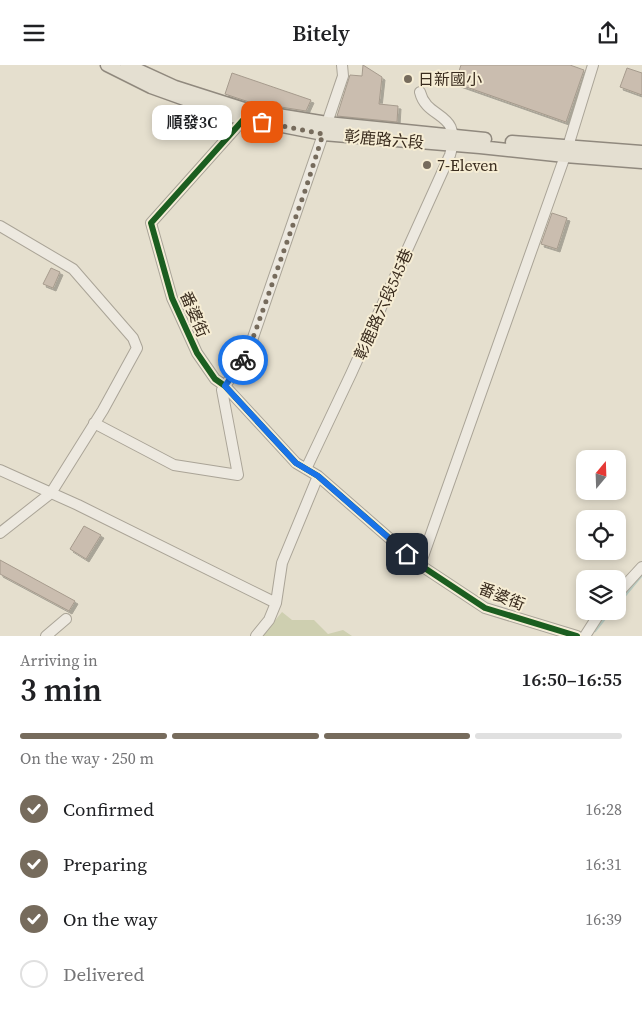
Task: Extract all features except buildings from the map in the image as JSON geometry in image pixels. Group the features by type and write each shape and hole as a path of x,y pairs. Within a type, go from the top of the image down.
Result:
{"main road":[{"name":"彰鹿路六段","path":"107,65 151,87 245,114 325,129 453,141 480,147 642,152"},
{"name":"彰鹿路六段","path":"127,65 175,87 245,114"},
{"name":"彰鹿路六段","path":"566,151 642,162"}],"street":[{"path":"94,423 174,465 238,475 222,390 247,355 343,76 342,65"},
{"path":"420,565 566,151 593,65"},
{"path":"420,92 422,100 450,125 453,141"},
{"name":"番婆街","path":"245,114 151,223 175,306 197,353 215,379 225,386 296,463 318,476 420,565 485,608 577,636"},
{"name":"彰鹿路六段545巷","path":"306,469 450,155 453,141"},
{"path":"0,226 73,269 133,338 137,348 103,410 51,493 0,533"},
{"path":"0,470 276,603"},
{"path":"256,636 269,620 276,603 282,563 318,476"},
{"path":"626,584 642,567"},
{"path":"46,636 66,619"},
{"path":"585,636 595,620"}],"green space":[{"path":"282,612 292,620 314,620 328,634 343,630 352,636 262,636"}],"waterway":[{"path":"626,594 642,575"},
{"path":"595,631 604,620"}],"cycle path":[{"path":"247,110 244,119 151,223 172,298 197,353 215,379 225,386 296,463 318,476 420,565 485,608 577,636"}],"way so far":[{"path":"243,360 247,355 305,191 323,134 262,122"}],"place":[{"name":"日新國小","path":"408,79"},
{"name":"順發3C","path":"262,122"},
{"name":"7-Eleven","path":"427,165"}],"route":[{"path":"243,360 225,386 296,463 318,476 407,554"}]}
